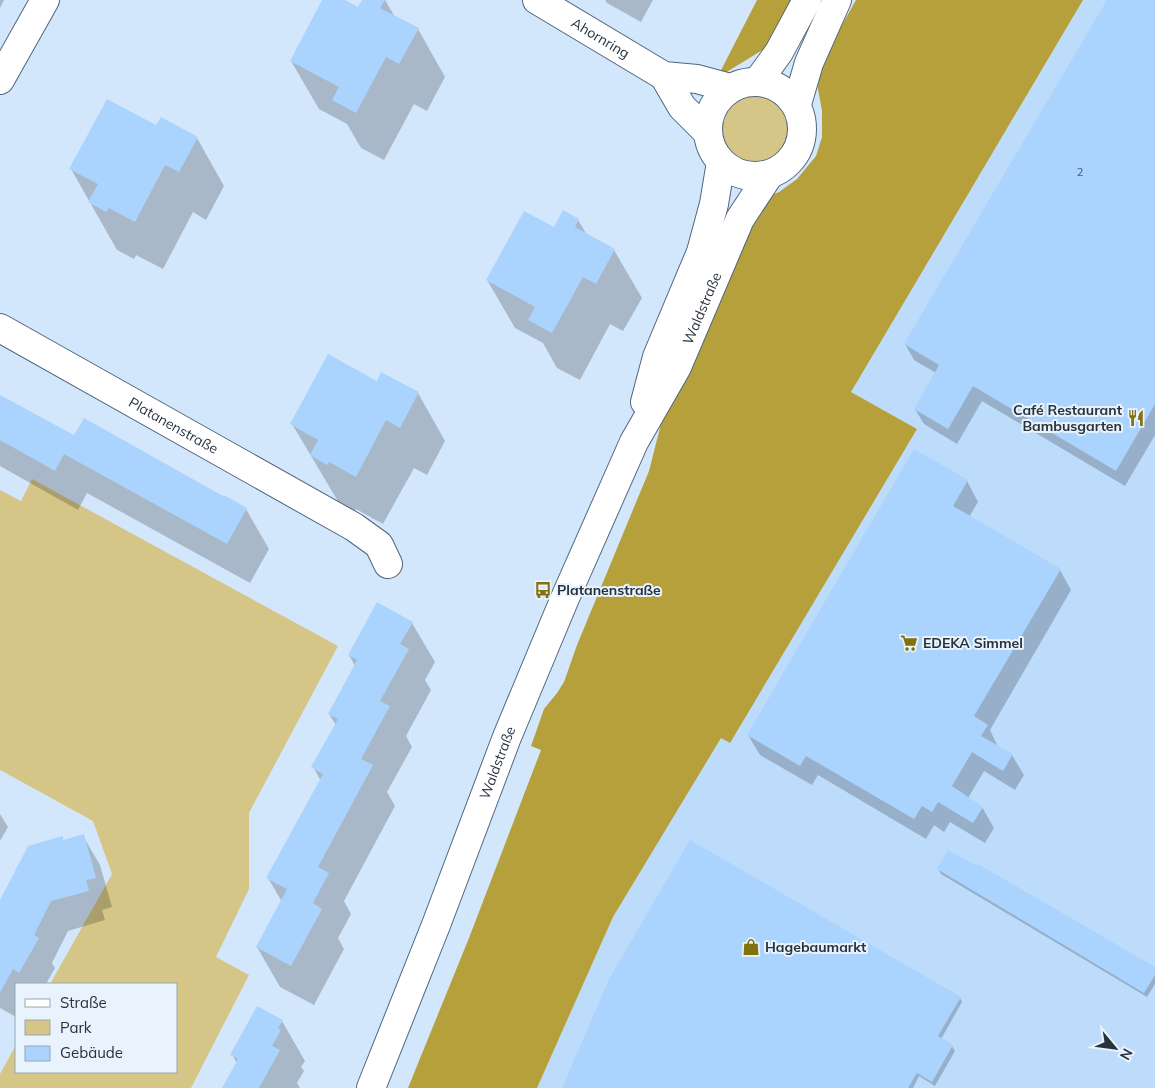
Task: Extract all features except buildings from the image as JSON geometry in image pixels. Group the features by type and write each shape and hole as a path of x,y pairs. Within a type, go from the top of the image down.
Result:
{"street":[{"path":"0,80 45,0"},
{"name":"Ahornring","path":"537,0 664,76 697,79 730,88"},
{"path":"758,81 779,52 807,0"},
{"path":"797,104 809,63 837,0"},
{"name":"Ahornring","path":"664,76 682,107 708,133"},
{"path":"769,175 743,175 731,170 721,162 712,148 708,133 708,120 720,97 730,88 744,82 758,81 774,84 787,92 797,104"},
{"name":"Waldstraße","path":"371,1088 436,925 507,737 634,442 676,367 740,219 769,175 784,167 796,154 803,129 803,121 797,104"},
{"name":"Waldstraße","path":"634,442 657,357 701,252 714,204 721,162"},
{"name":"Platanenstraße","path":"0,328 354,527 379,545 388,564"}],"shaded area":[{"path":"757,0 791,0 772,44 717,78"},
{"path":"856,0 1083,0 851,392 917,429 730,743 721,738 613,917 537,1088 408,1088 469,938 541,750 531,746 544,709 564,682 577,645 649,471 663,416 743,238 767,197 779,192 797,179 816,156 822,137 822,111 817,84 828,50"},
{"path":"1083,0 1155,0 1155,1088 537,1088 613,917 721,738 730,742 917,429 851,392"}],"green space":[{"path":"749,93 763,93 782,103 792,122 792,136 782,155 763,165 749,165 730,155 720,136 720,122 730,103"},
{"path":"32,479 338,646 249,813 249,889 216,957 249,975 191,1088 0,1088 0,1074 15,1047 15,1073 178,1073 178,983 51,983 112,874 93,821 0,770 0,490 21,501"}],"place":[{"name":"Café Restaurant Bambusgarten","path":"1136,418"},
{"name":"Platanenstraße","path":"543,590"},
{"name":"EDEKA Simmel","path":"909,643"},
{"name":"Hagebaumarkt","path":"751,947"}]}
